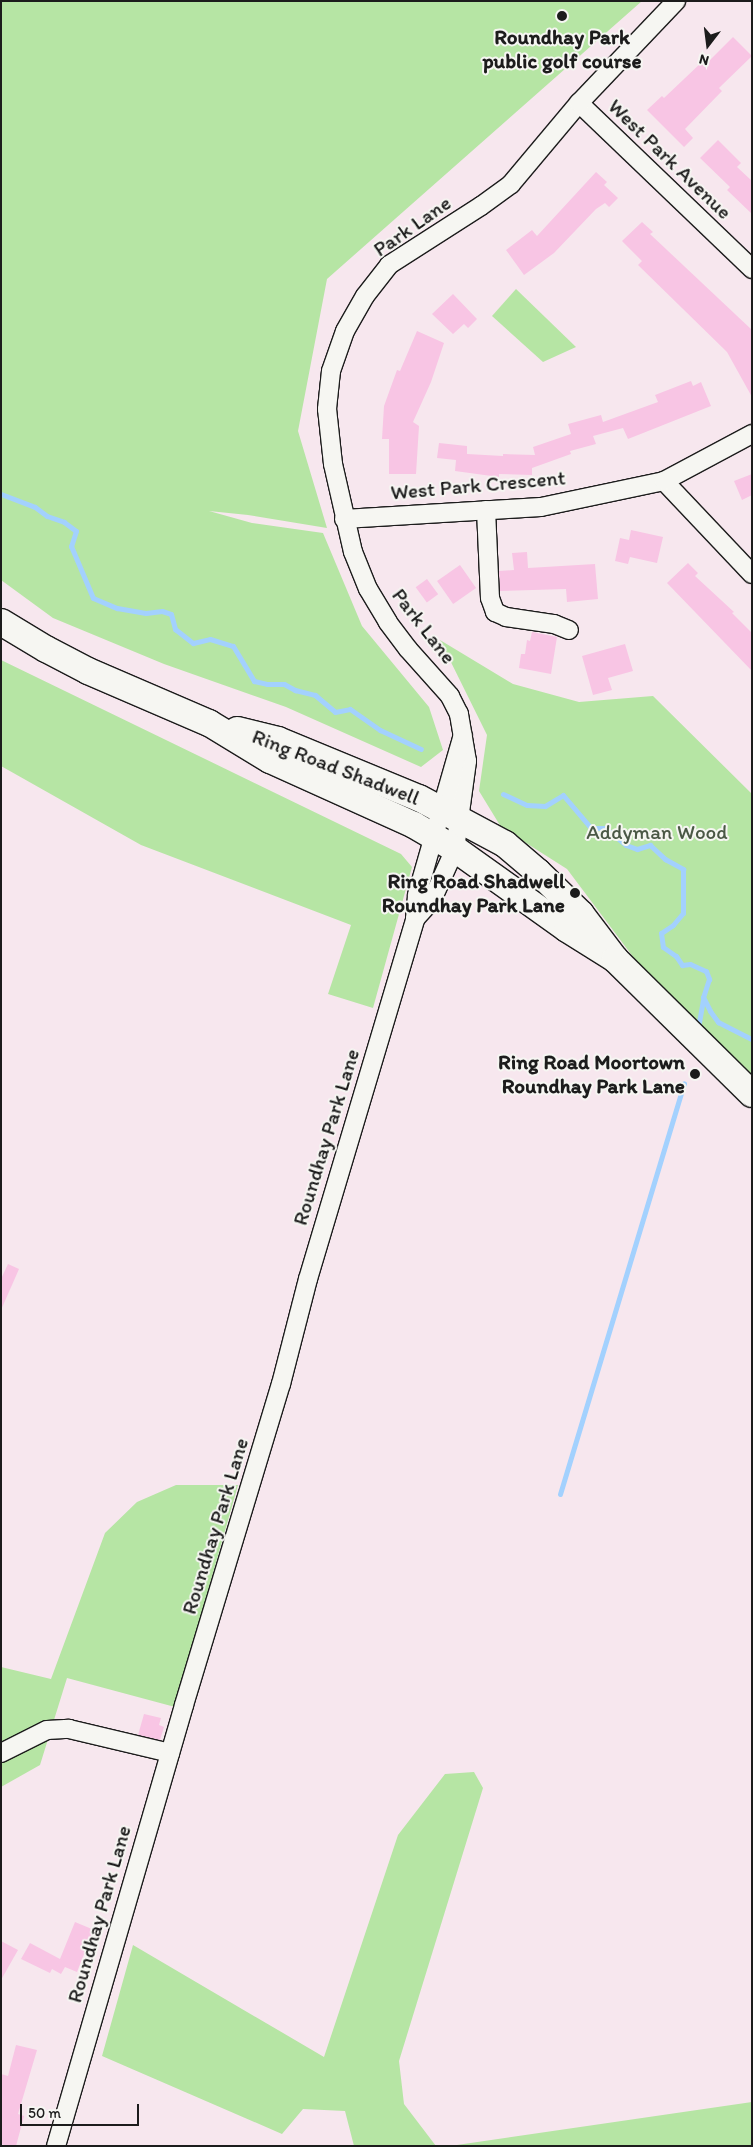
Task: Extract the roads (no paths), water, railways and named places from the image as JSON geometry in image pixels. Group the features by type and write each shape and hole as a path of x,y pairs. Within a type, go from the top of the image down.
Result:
{"highway":[{"name":"Ring Road Shadwell","path":"1,622 88,671 209,723 270,760 414,825 445,843 567,929 615,960"},
{"name":"Ring Road Shadwell","path":"209,723 278,740 346,767 452,814 506,844 538,872 580,914 615,960"},
{"path":"615,960 752,1094"}],"street":[{"name":"Park Lane","path":"445,843 467,761 459,714 450,696 408,649 368,589 353,552 333,464 327,408 331,371 349,324 365,296 389,265 481,206 511,184 579,103 676,1"},
{"name":"West Park Avenue","path":"579,103 752,269"},
{"name":"West Park Crescent","path":"344,519 542,507 664,482 752,434"},
{"path":"664,482 752,574"},
{"path":"486,510 490,598 495,612 506,617 554,624 569,630"},
{"name":"Roundhay Park Lane","path":"56,2146 170,1753 281,1384 308,1279 415,919 417,895 445,843"},
{"path":"1,1753 47,1730 69,1729 170,1753"}],"waterway":[{"path":"1,494 35,507 47,516 64,522 76,531 71,546 93,598 117,608 146,613 162,611 171,614 175,629 193,643 210,639 233,646 254,681 267,684 284,684 295,690 315,695 335,712 350,709 380,730 421,749"},
{"path":"503,794 527,805 545,806 563,795 591,828 605,828 626,845 637,849 650,845 665,859 683,869 683,913 673,925 661,933 663,947 676,956 682,965 690,964 706,971 709,979 703,997 710,1011 718,1022 752,1039"},
{"path":"698,1028 703,1000"},
{"path":"560,1494 684,1083"}],"place":[{"name":"Roundhay Park public golf course","path":"562,16"},
{"name":"Ring Road Shadwell Roundhay Park Lane","path":"575,893"},
{"name":"Ring Road Moortown Roundhay Park Lane","path":"695,1074"}],"park label":[{"name":"Addyman Wood","path":"657,832"}]}
